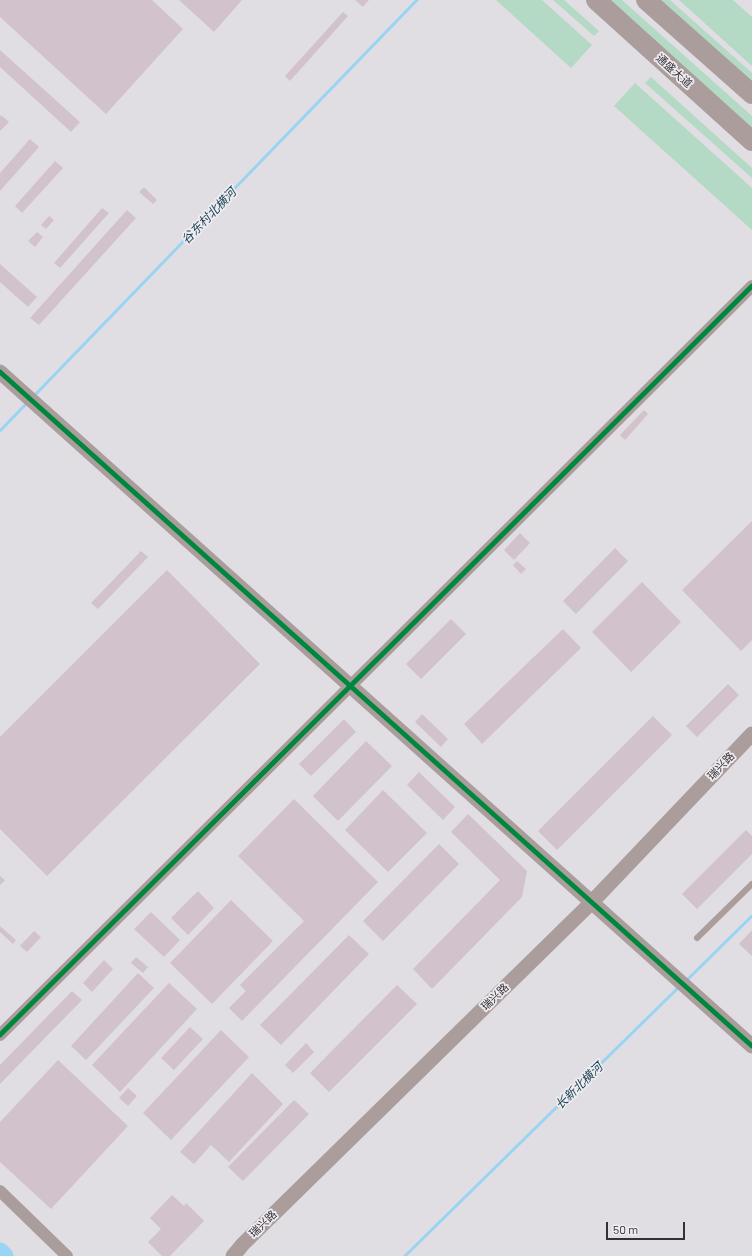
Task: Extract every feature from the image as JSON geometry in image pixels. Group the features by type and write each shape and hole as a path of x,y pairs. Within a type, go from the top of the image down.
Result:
{"main road":[{"name":"通盛大道","path":"596,0 752,141"},
{"path":"646,0 752,94"}],"street":[{"path":"0,1035 752,286"},
{"path":"0,372 752,1046"},
{"name":"瑞兴路","path":"233,1256 243,1244 591,903 752,734"},
{"path":"0,1190 67,1256"}],"lane":[{"path":"697,938 752,884"}],"green space":[{"path":"496,0 542,0 592,45 571,68"},
{"path":"553,0 564,0 599,31 594,36"},
{"path":"601,0 622,0 752,116 752,135"},
{"path":"659,0 670,0 752,73 752,83"},
{"path":"679,0 733,0 752,17 752,66"},
{"path":"651,77 752,168 752,178 645,83"},
{"path":"635,83 752,188 752,230 614,106"}],"building":[{"path":"0,0 152,0 183,29 106,114 0,17"},
{"path":"179,0 242,0 214,32"},
{"path":"355,0 369,0 363,7"},
{"path":"343,12 348,16 290,81 285,76"},
{"path":"0,50 80,122 71,132 0,67"},
{"path":"1,115 9,122 0,131 0,117"},
{"path":"30,139 39,147 0,191 0,173"},
{"path":"55,161 63,168 22,213 15,206"},
{"path":"144,187 157,200 153,204 139,192"},
{"path":"102,208 109,213 60,268 54,263"},
{"path":"127,210 136,218 39,325 30,318"},
{"path":"49,216 54,220 46,229 41,225"},
{"path":"37,232 43,237 35,247 28,241"},
{"path":"0,264 37,297 28,307 0,282"},
{"path":"644,410 648,414 625,440 620,435"},
{"path":"752,521 752,640 741,651 682,590"},
{"path":"520,533 530,543 514,560 504,550"},
{"path":"615,548 628,561 576,614 563,601"},
{"path":"141,551 148,557 98,609 91,603"},
{"path":"517,561 526,569 521,574 513,565"},
{"path":"167,570 260,664 47,876 0,829 0,737"},
{"path":"642,582 681,622 631,672 592,632"},
{"path":"451,619 466,634 421,679 406,664"},
{"path":"563,629 581,648 482,744 464,724"},
{"path":"728,684 739,695 697,737 686,726"},
{"path":"422,714 448,739 441,747 415,722"},
{"path":"653,716 672,735 557,850 538,831"},
{"path":"344,719 356,732 311,776 299,764"},
{"path":"366,741 392,766 338,821 313,796"},
{"path":"419,772 455,807 443,820 407,785"},
{"path":"383,790 427,833 388,872 345,830"},
{"path":"294,799 378,882 242,1021 229,1008 246,991 240,985 304,921 238,856"},
{"path":"468,814 527,871 522,897 432,989 413,969 500,880 451,832"},
{"path":"746,830 752,836 752,854 697,909 682,894"},
{"path":"439,844 459,864 383,941 363,921"},
{"path":"0,876 5,880 0,885"},
{"path":"198,891 214,908 188,935 171,918"},
{"path":"231,900 273,941 212,1004 170,963"},
{"path":"151,912 180,940 164,957 134,929"},
{"path":"0,926 16,940 13,944 0,932"},
{"path":"752,930 752,956 739,944"},
{"path":"34,931 41,937 27,952 20,946"},
{"path":"349,935 369,954 281,1045 260,1025"},
{"path":"136,957 148,967 143,973 131,963"},
{"path":"104,960 113,969 92,992 83,983"},
{"path":"138,973 154,988 86,1060 71,1046"},
{"path":"169,983 197,1009 120,1092 92,1065"},
{"path":"397,985 417,1004 329,1092 310,1073"},
{"path":"72,991 82,1000 0,1084 0,1065"},
{"path":"190,1027 203,1039 174,1070 161,1058"},
{"path":"221,1030 249,1057 171,1140 143,1113"},
{"path":"306,1043 314,1052 293,1073 285,1065"},
{"path":"58,1060 128,1126 51,1209 0,1162 0,1122"},
{"path":"252,1073 283,1104 229,1162 211,1145 194,1164 180,1152"},
{"path":"128,1088 137,1096 128,1106 119,1098"},
{"path":"294,1100 309,1114 243,1181 228,1167"},
{"path":"172,1195 184,1206 186,1203 204,1221 170,1256 162,1256 148,1242 161,1229 150,1218"}],"waterway":[{"name":"谷东村北横河","path":"33,397 417,0"},
{"name":"谷东村北横河","path":"0,431 28,402"},
{"name":"长新北横河","path":"686,981 752,916"},
{"name":"长新北横河","path":"405,1256 679,987"},
{"path":"0,1252 4,1256"}],"cycle path":[{"path":"0,1035 752,286"},
{"path":"0,372 752,1046"}]}
